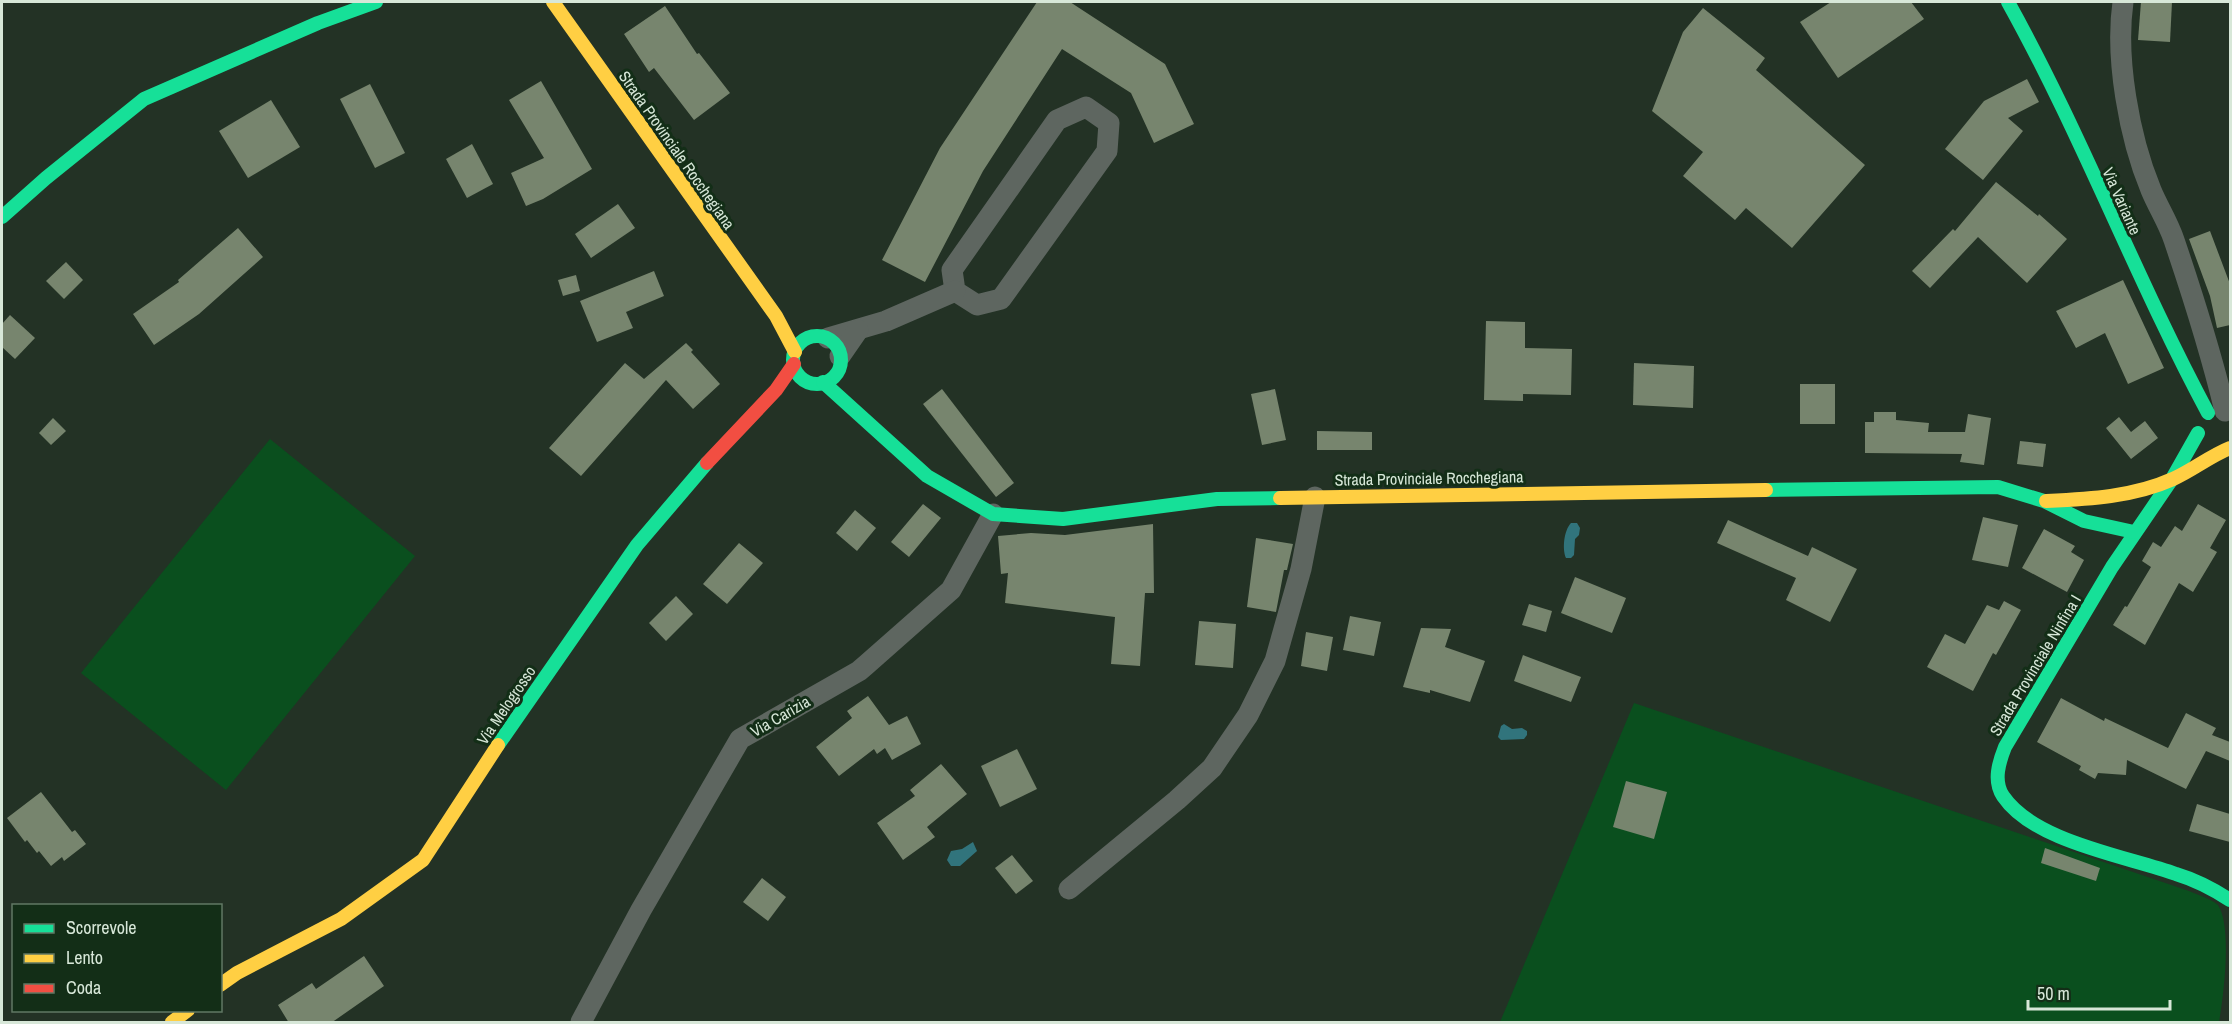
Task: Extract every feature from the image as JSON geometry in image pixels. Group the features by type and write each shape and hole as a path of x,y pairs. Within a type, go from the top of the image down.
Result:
{"main road":[{"path":"2,217 46,178 144,99 318,23 376,2"},
{"name":"Strada Provinciale Rocchegiana","path":"553,2 776,316 794,358"},
{"name":"Via Variante","path":"2008,2 2055,89 2125,248 2188,376 2221,412"},
{"name":"Strada Provinciale Rocchegiana","path":"776,316 817,338"},
{"path":"817,338 836,346 838,364 823,382 813,383 800,376 794,358 801,342 817,338"},
{"name":"Via Melogrosso","path":"222,984 237,973 341,919 423,861 524,705 638,545 716,453 776,390 794,358"},
{"name":"Strada Provinciale Rocchegiana","path":"838,364 852,407"},
{"name":"Via Melogrosso","path":"776,390 806,381"},
{"name":"Strada Provinciale Rocchegiana","path":"823,382 927,476 993,514 1063,519 1217,499 1998,487 2044,501 2084,521 2134,532"},
{"name":"Strada Provinciale Ninfina I","path":"2221,412 2200,421 2198,433 2172,479 2109,562 2005,747 1998,773 2002,794 2019,814 2053,833 2210,887 2230,900"},
{"path":"2198,433 2207,448 2225,450"},
{"path":"2172,479 2225,450"},
{"name":"Strada Provinciale Rocchegiana","path":"2044,501 2094,499 2130,492 2172,479"},
{"path":"2094,499 2118,512 2134,532"},
{"path":"2084,521 2095,539"},
{"path":"172,1023 187,1012"}],"street":[{"path":"2123,2 2120,20 2122,77 2135,138 2150,189 2173,237 2214,367 2221,412"},
{"path":"1086,106 1109,123 1107,151 1001,298 977,305 955,291 952,270 1057,120 1086,106"},
{"path":"817,338 858,330 886,321 955,291"},
{"path":"838,364 858,330"},
{"path":"1069,890 1212,768 1248,715 1275,661 1301,569 1315,497"},
{"name":"Via Carizia","path":"581,1023 641,910 741,739 859,671 951,590 993,514"}],"green space":[{"path":"270,439 415,556 226,790 81,673"},
{"path":"1634,703 2189,891 2212,901 2218,905 2222,915 2226,944 2225,978 2219,1022 1500,1022"}],"water":[{"path":"1571,523 1577,523 1580,528 1579,535 1575,539 1574,555 1566,558 1564,540"},
{"path":"1504,724 1512,729 1522,728 1527,731 1527,735 1524,739 1501,740 1498,737 1501,726"},
{"path":"973,842 977,851 960,866 951,866 947,860 951,851 962,849"}],"building":[{"path":"1037,2 1070,2 1165,64 1194,124 1154,143 1131,93 1062,49 983,171 925,282 882,260 940,148"},
{"path":"1831,2 1911,2 1924,19 1838,78 1800,22"},
{"path":"2141,2 2172,2 2170,42 2138,40"},
{"path":"665,6 697,54 699,53 730,93 694,120 654,68 649,72 624,34"},
{"path":"1703,8 1765,58 1756,70 1865,165 1792,248 1746,208 1735,220 1683,176 1703,152 1652,111 1683,32"},
{"path":"2027,79 2039,102 2008,118 2023,131 1983,180 1945,149 1984,101"},
{"path":"541,81 592,169 543,199 526,206 511,173 544,158 509,100"},
{"path":"370,84 405,153 375,168 340,99"},
{"path":"271,100 300,147 248,178 219,131"},
{"path":"472,144 493,184 467,198 446,159"},
{"path":"1996,182 2038,216 2039,214 2067,239 2027,283 1978,237 1930,288 1912,271 1953,229 1955,231"},
{"path":"618,204 635,228 591,258 575,234"},
{"path":"238,228 263,257 199,314 154,345 133,314 179,282 178,280"},
{"path":"2210,231 2230,284 2230,325 2217,328 2210,296 2189,239"},
{"path":"66,262 83,280 64,299 46,281"},
{"path":"654,271 664,296 626,312 633,328 597,342 580,301"},
{"path":"576,275 580,291 563,296 558,280"},
{"path":"2123,280 2164,368 2128,384 2105,333 2076,348 2056,311"},
{"path":"10,315 35,338 15,359 2,347 2,324"},
{"path":"1486,321 1525,322 1525,348 1572,349 1571,395 1523,394 1523,401 1484,400"},
{"path":"686,343 693,350 691,352 720,384 693,409 666,380 581,476 549,448 625,363 644,379"},
{"path":"1634,363 1694,366 1693,408 1633,405"},
{"path":"1800,384 1835,384 1835,424 1800,424"},
{"path":"942,389 1014,483 996,497 923,404"},
{"path":"1275,389 1286,440 1262,445 1251,394"},
{"path":"1874,412 1896,412 1896,420 1929,423 1928,432 1965,432 1968,414 1991,418 1984,465 1960,462 1962,454 1865,453 1865,422 1874,422"},
{"path":"2119,417 2131,432 2145,421 2158,438 2131,459 2106,428"},
{"path":"53,418 66,431 51,445 39,433"},
{"path":"1317,431 1372,432 1372,450 1317,450"},
{"path":"2020,441 2046,444 2043,467 2017,464"},
{"path":"923,504 941,518 909,557 891,542"},
{"path":"2198,504 2226,520 2210,548 2217,552 2193,592 2179,583 2145,645 2113,625 2125,606 2127,607 2151,567 2142,561 2153,542 2161,547 2175,526 2182,531"},
{"path":"855,510 876,528 857,551 836,533"},
{"path":"1983,517 2018,525 2008,567 1972,560"},
{"path":"1728,520 1808,556 1812,547 1857,569 1830,622 1786,600 1796,578 1717,543"},
{"path":"1153,524 1154,593 1145,593 1140,666 1111,664 1115,617 1005,603 1008,573 1001,574 998,536 1031,533 1065,535"},
{"path":"2044,529 2075,546 2071,552 2084,560 2067,592 2022,568"},
{"path":"1256,538 1293,544 1287,570 1284,570 1276,612 1247,607"},
{"path":"739,543 763,563 727,604 703,584"},
{"path":"1575,577 1626,598 1612,633 1561,613"},
{"path":"676,596 693,614 666,641 649,623"},
{"path":"2004,601 2021,610 1996,655 1993,653 1973,691 1927,667 1945,634 1965,644 1987,605 1999,610"},
{"path":"1529,604 1552,611 1546,632 1522,625"},
{"path":"1350,616 1381,622 1374,656 1343,650"},
{"path":"1199,621 1236,624 1233,668 1195,665"},
{"path":"1421,628 1451,629 1445,647 1485,661 1470,702 1430,690 1430,693 1403,687"},
{"path":"1306,632 1333,637 1327,671 1301,666"},
{"path":"1523,655 1581,677 1571,702 1514,681"},
{"path":"868,696 889,725 907,716 921,744 892,760 885,748 877,754 874,749 839,776 816,747 852,718 847,711"},
{"path":"2061,698 2104,721 2105,718 2168,748 2186,713 2216,728 2212,735 2230,742 2230,761 2206,751 2186,789 2127,760 2126,775 2098,773 2095,779 2079,770 2081,766 2037,742"},
{"path":"1017,749 1037,789 1000,807 981,766"},
{"path":"941,764 967,794 927,827 935,837 903,860 877,823 915,796 910,790"},
{"path":"1626,781 1667,792 1654,839 1613,827"},
{"path":"41,792 72,832 75,830 86,844 64,861 62,857 51,866 39,851 37,853 27,840 25,842 7,818"},
{"path":"2197,804 2230,814 2230,842 2189,831"},
{"path":"2045,848 2100,868 2096,881 2041,863"},
{"path":"1012,855 1033,881 1016,894 995,868"},
{"path":"762,878 786,897 768,921 743,902"},
{"path":"364,956 384,986 331,1023 289,1023 278,1005 312,983 316,989"}],"traffic: fast":[{"path":"2,217 46,178 144,99 318,23 376,2"},
{"path":"2008,2 2060,103 2157,311 2208,413"},
{"path":"817,336 834,343 841,360 834,377 817,384 800,377 793,360 800,343 817,336"},
{"path":"823,382 927,476 993,514 1063,519 1217,499 1280,498"},
{"path":"2198,433 2172,479 2112,567 2005,747 1999,765 1998,784 2003,796 2017,812 2036,825 2082,846 2190,879 2230,900"},
{"path":"498,745 637,545 707,463"},
{"path":"1766,490 1998,487 2044,501 2084,521 2134,532"}],"traffic: slow":[{"path":"553,2 776,316 795,352"},
{"path":"2046,501 2095,498 2142,490 2173,479 2230,448"},
{"path":"1280,498 1766,490"},
{"path":"222,984 237,973 341,919 423,860 498,745"},
{"path":"172,1022 185,1012"}],"traffic: jam":[{"path":"707,463 776,390 794,364"}]}
